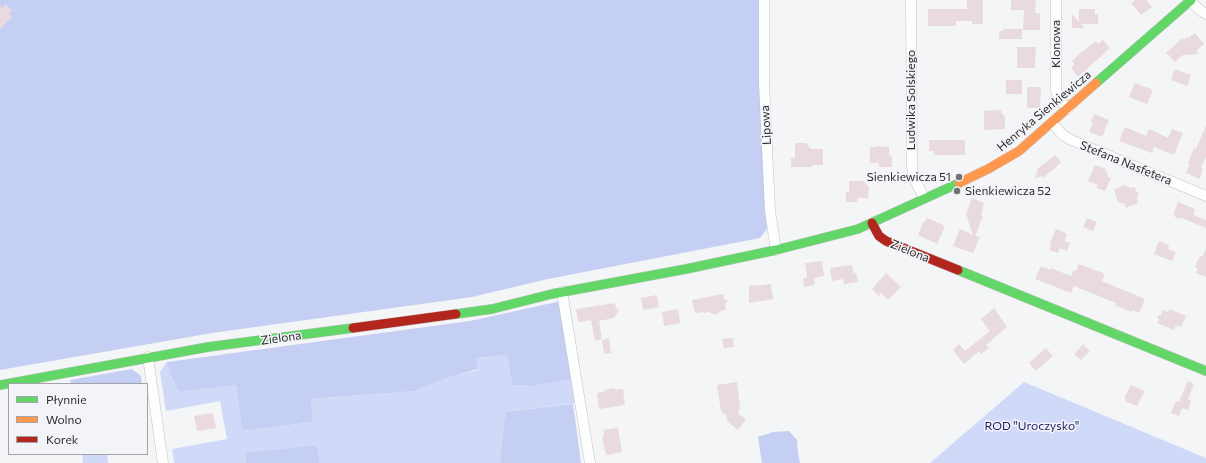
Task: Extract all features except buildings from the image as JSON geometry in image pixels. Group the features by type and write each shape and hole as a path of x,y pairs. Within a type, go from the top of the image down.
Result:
{"street":[{"name":"Lipowa","path":"764,0 764,83 770,211 776,250"},
{"name":"Ludwika Solskiego","path":"911,0 912,167 917,184 924,198"},
{"name":"Klonowa","path":"1056,0 1056,91 1059,99 1068,109"},
{"name":"Henryka Sienkiewicza","path":"872,223 1000,163 1019,151 1191,0"},
{"path":"1191,0 1201,11 1206,14"},
{"name":"Stefana Nasfetera","path":"1052,123 1063,135 1071,140 1206,196"},
{"name":"Zielona","path":"11,383 148,357 216,346 492,309 562,292 686,269 776,250 842,234 872,223 879,236 886,241 1206,371"},
{"path":"562,292 590,463"},
{"path":"148,357 163,463"}],"green space":[{"path":"507,355 512,385 533,386 574,379 578,403 505,412 500,463 320,463 317,445 245,454 246,463 174,463 172,449 227,439 220,401 166,411 160,372 167,362 172,379 179,392 236,385 242,431 313,422 311,399 415,391 453,376 478,370 476,358"},
{"name":"ROD \"Uroczysko\"","path":"1024,382 1206,458 1206,463 930,463"},
{"path":"82,455 107,455 108,463 83,463"}],"shaded area":[{"path":"0,0 764,0 767,229 760,238 548,279 472,297 212,333 0,370"},
{"path":"561,301 574,379 533,386 512,385 507,355 476,358 478,369 453,376 415,391 311,399 313,422 242,431 236,385 179,392 172,379 167,362 470,321"},
{"path":"132,369 141,376 142,383 71,383 70,380"},
{"path":"573,404 581,463 500,463 505,412"},
{"path":"789,431 797,440 800,463 762,463 758,437 773,432"},
{"path":"317,445 320,463 246,463 245,453"}],"traffic: fast":[{"path":"1096,83 1191,0"},
{"path":"456,314 492,309 552,294 686,269 776,250 858,229 959,183"},
{"path":"958,270 1206,371"},
{"path":"11,383 208,347 353,328"},
{"path":"0,385 8,384"}],"traffic: slow":[{"path":"959,183 988,169 1019,151 1096,83"}],"traffic: jam":[{"path":"872,223 879,236 886,241 958,270"},
{"path":"353,328 456,314"}],"place":[{"name":"Sienkiewicza 51","path":"959,177"},
{"name":"Sienkiewicza 52","path":"957,191"}]}
